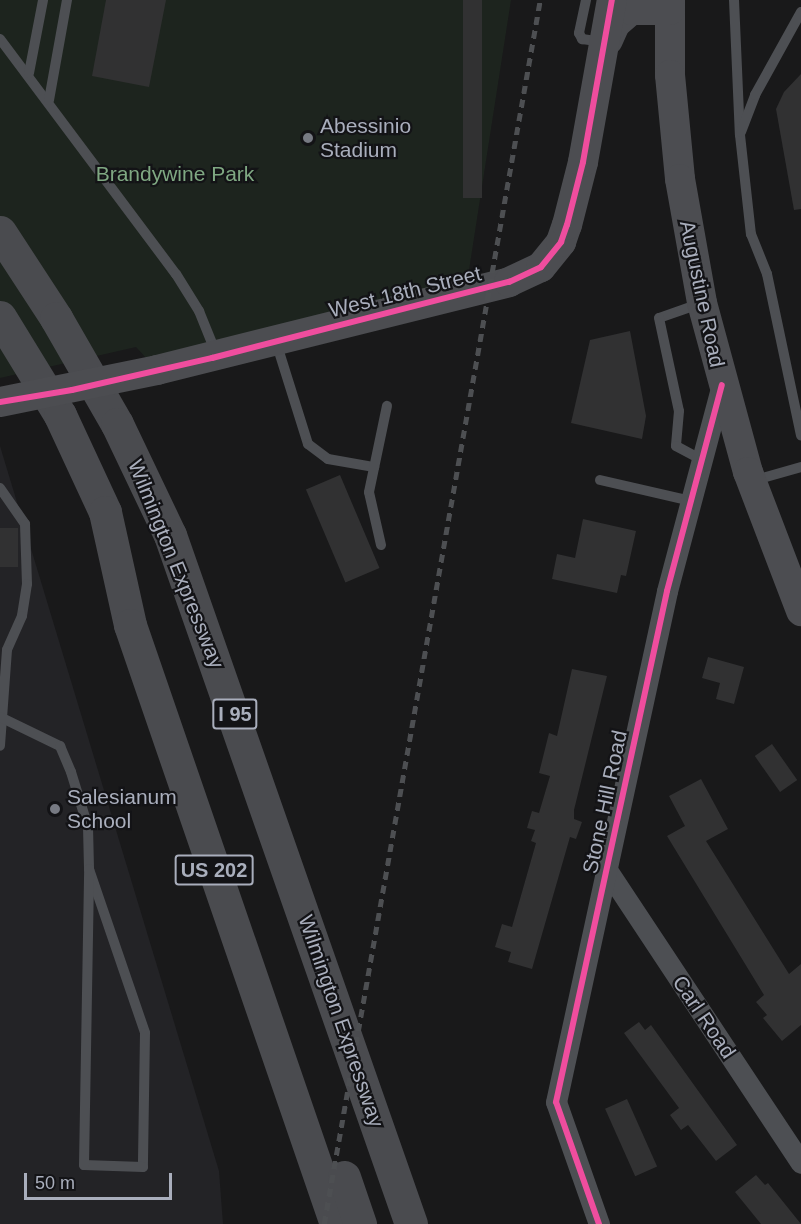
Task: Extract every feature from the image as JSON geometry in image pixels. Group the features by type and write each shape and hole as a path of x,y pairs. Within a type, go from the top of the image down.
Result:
{"highway":[{"name":"Wilmington Expressway","path":"0,232 56,318 117,424 170,535 411,1224"},
{"name":"I 95","path":"0,317 60,415 105,512 148,621 360,1224"},
{"name":"US 202","path":"105,512 130,625 336,1224"}],"street":[{"name":"West 18th Street","path":"0,402 157,370 276,342 509,282 541,267 561,242 567,225 607,43 612,0"},
{"name":"West 18th Street","path":"607,43 615,24 631,10 670,5"},
{"name":"Augustine Road","path":"670,5 670,75 680,179 702,303 722,385 752,481 801,611"},
{"name":"Stone Hill Road","path":"599,1224 556,1102 667,591 722,385"},
{"name":"Carl Road","path":"607,870 798,1153"}],"lane":[{"path":"29,73 43,0"},
{"path":"49,100 67,0"},
{"path":"586,0 579,33 582,39 607,43"},
{"path":"734,0 740,135 751,234 767,274 801,435"},
{"path":"740,135 755,95 801,12"},
{"path":"0,39 29,73 176,274 199,311 217,356"},
{"path":"702,303 659,318 679,411 676,446 702,460"},
{"path":"276,342 308,444 328,459 374,467"},
{"path":"381,545 369,492 387,406"},
{"path":"752,481 801,467"},
{"path":"600,480 691,501"},
{"path":"0,488 25,524 27,584 22,616 7,650 0,746"},
{"path":"1,717 60,746 88,827 84,1165 143,1167 145,1033 89,869"}],"shaded area":[{"name":"Salesianum School","path":"0,446 219,1171 223,1224 0,1224"}],"green space":[{"name":"Brandywine Park","path":"0,0 511,0 467,283 147,359 136,347 0,378"}],"building":[{"path":"106,0 166,0 149,87 92,76"},
{"path":"463,0 482,0 482,198 463,198"},
{"path":"801,74 801,209 794,210 776,109 784,92"},
{"path":"630,331 646,416 642,439 571,423 590,340"},
{"path":"340,475 379,568 345,582 306,489"},
{"path":"583,519 636,531 626,576 621,575 617,593 552,579 557,554 575,558"},
{"path":"0,528 18,528 18,567 0,567"},
{"path":"708,657 744,667 734,704 716,699 720,683 702,678"},
{"path":"572,669 607,676 574,810 574,819 582,822 576,839 570,837 532,969 508,962 511,952 495,947 502,924 512,927 536,843 531,841 535,830 527,828 532,811 539,813 550,776 539,773 549,733 557,736"},
{"path":"772,744 797,780 780,792 755,756"},
{"path":"701,779 728,829 706,841 789,974 801,964 801,1025 782,1041 763,1018 767,1015 756,1002 764,995 667,836 685,826 669,796"},
{"path":"639,1022 645,1030 651,1025 737,1145 716,1161 688,1125 681,1130 670,1115 679,1108 624,1033"},
{"path":"627,1099 657,1167 635,1176 605,1109"},
{"path":"756,1175 765,1185 768,1183 801,1224 761,1224 735,1192"}],"railway":[{"path":"324,1224 540,0"}],"cycle path":[{"path":"0,402 72,390 212,358 509,282 541,267 561,242 567,225 583,162 612,0"},
{"path":"599,1224 556,1102 667,591 722,385"}],"place":[{"name":"Abessinio Stadium","path":"308,138"},
{"name":"Salesianum School","path":"55,809"}]}
